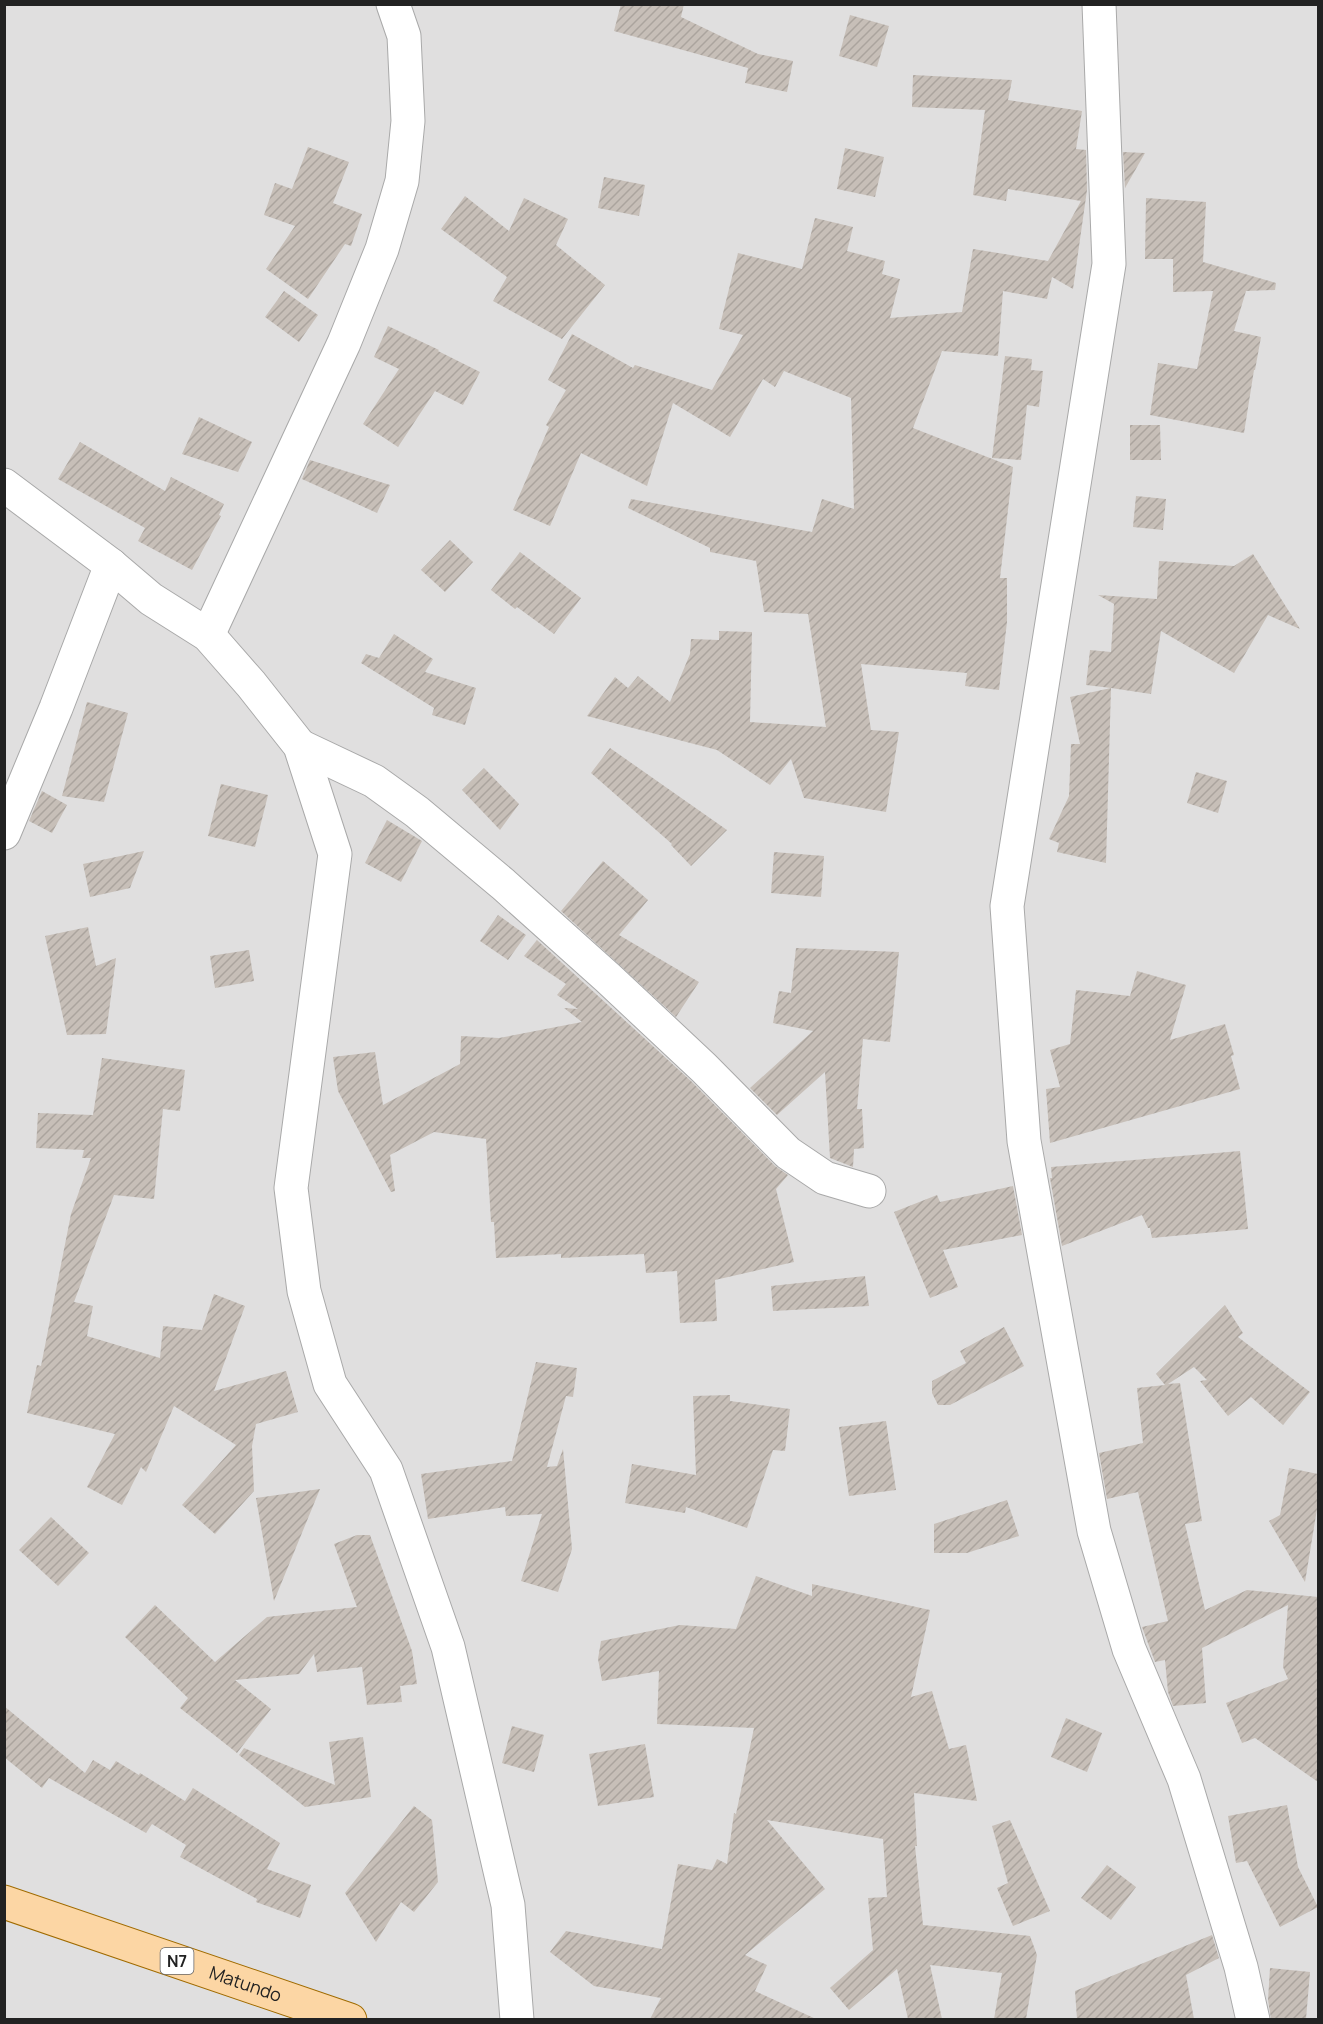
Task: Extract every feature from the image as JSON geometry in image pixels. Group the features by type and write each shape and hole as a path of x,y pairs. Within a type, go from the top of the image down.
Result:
{"main road":[{"name":"Matundo","path":"4,1902 350,2019"}],"street":[{"path":"208,635 344,343 382,249 402,180 408,121 404,36 393,4"},
{"path":"1099,4 1109,264 1007,906 1024,1141 1094,1531 1129,1649 1184,1779 1241,1967 1253,2019"},
{"path":"4,484 111,565 151,599 208,635 251,684 300,746 335,854 291,1188 304,1291 330,1384 386,1470 448,1647 508,1905 517,2019"},
{"path":"4,833 56,708 111,565"},
{"path":"300,746 374,781 417,812 503,884 608,978 704,1068 788,1153 825,1178 869,1191"}],"shaded area":[{"path":"5,5 1318,5 1318,2019 5,2019"}],"building":[{"path":"621,4 684,4 681,17 758,54 793,61 787,92 745,83 748,68 614,31"},
{"path":"850,15 889,26 877,67 839,56"},
{"path":"913,75 1012,80 1008,100 1082,111 1076,149 1086,150 1087,190 1073,289 1052,277 1047,299 1003,291 998,356 942,351 913,428 1013,467 1000,578 1007,578 1007,622 999,690 965,686 967,673 861,664 871,730 899,732 886,812 804,798 791,759 770,785 717,750 587,716 615,677 628,688 638,676 670,702 690,654 691,639 719,640 719,631 752,632 750,722 826,727 808,614 764,612 756,561 710,552 710,548 628,508 631,499 812,532 822,499 854,509 851,398 784,371 775,387 763,379 730,437 673,403 647,486 581,453 550,526 513,510 549,427 546,425 566,390 548,380 572,334 633,368 635,365 712,390 743,335 719,329 738,253 802,269 815,218 853,227 847,251 885,261 882,274 900,279 890,318 962,312 973,249 1048,261 1081,201 1008,189 1006,201 973,195 985,110 912,107"},
{"path":"308,147 349,162 333,203 362,214 351,246 345,244 308,299 266,269 295,226 264,215 275,183 292,189"},
{"path":"845,148 884,157 875,197 837,189"},
{"path":"1123,152 1145,153 1125,188"},
{"path":"604,177 645,185 639,216 598,208"},
{"path":"465,196 509,231 524,198 568,219 556,245 605,285 562,339 493,301 507,277 441,229"},
{"path":"1146,198 1206,202 1203,262 1276,283 1275,290 1246,291 1234,331 1261,337 1244,433 1150,415 1158,363 1197,369 1213,291 1173,292 1173,259 1145,259"},
{"path":"284,291 318,315 299,342 265,317"},
{"path":"388,326 480,372 463,405 435,391 398,447 363,424 399,369 374,357"},
{"path":"1005,356 1032,359 1031,370 1043,371 1039,407 1027,405 1021,460 992,458"},
{"path":"199,417 252,442 238,472 182,454"},
{"path":"1130,425 1160,425 1161,460 1130,460"},
{"path":"80,442 165,491 171,477 224,504 219,515 221,516 192,570 138,541 145,528 58,479"},
{"path":"310,460 390,485 377,513 302,479"},
{"path":"1136,496 1166,499 1163,530 1133,527"},
{"path":"450,540 473,562 445,592 421,570"},
{"path":"520,552 581,598 554,634 517,607 515,609 491,590"},
{"path":"1253,554 1300,629 1268,615 1234,673 1161,631 1151,694 1086,685 1090,650 1111,652 1114,604 1098,595 1157,599 1159,561 1234,566"},
{"path":"394,634 433,659 425,672 476,688 465,725 432,715 434,708 361,663 366,654 379,658"},
{"path":"1111,688 1106,863 1057,852 1059,843 1049,839 1069,796 1071,744 1080,744 1070,697"},
{"path":"87,702 128,713 104,802 62,796"},
{"path":"610,748 727,830 691,866 672,844 591,773"},
{"path":"484,768 519,804 500,830 462,790"},
{"path":"1196,772 1227,781 1218,813 1187,803"},
{"path":"221,784 268,795 255,847 208,836"},
{"path":"42,791 67,805 52,833 29,821"},
{"path":"387,820 422,841 401,882 365,863"},
{"path":"144,851 130,888 90,897 83,864"},
{"path":"774,852 824,856 821,897 771,893"},
{"path":"603,861 648,900 619,935 699,982 676,1017 561,911"},
{"path":"498,915 526,935 508,960 480,941"},
{"path":"88,927 96,966 116,958 106,1034 67,1035 45,936"},
{"path":"537,940 691,1081 775,1166 788,1175 776,1189 794,1262 715,1280 717,1321 680,1323 677,1271 646,1273 644,1254 561,1258 561,1254 496,1258 494,1222 491,1222 486,1139 434,1132 390,1155 395,1191 391,1192 338,1091 333,1057 375,1052 383,1105 460,1064 461,1036 499,1038 582,1022 564,1008 578,1009 557,995 566,984 524,956"},
{"path":"796,948 899,952 890,1042 863,1039 857,1109 862,1109 864,1148 854,1149 853,1167 830,1158 825,1072 777,1115 750,1088 813,1031 773,1023 779,991 791,993"},
{"path":"249,950 254,981 215,988 210,956"},
{"path":"1137,971 1186,985 1170,1040 1225,1024 1240,1089 1050,1143 1046,1089 1060,1087 1050,1050 1070,1044 1076,990 1130,996"},
{"path":"102,1058 185,1070 180,1111 163,1109 154,1199 114,1195 74,1302 93,1306 87,1336 160,1358 163,1326 202,1330 214,1294 245,1306 214,1391 286,1371 298,1412 256,1424 252,1446 254,1491 215,1534 182,1505 236,1445 174,1406 146,1472 141,1467 122,1505 87,1487 115,1434 27,1413 37,1365 41,1366 71,1214 91,1158 82,1158 84,1150 36,1148 38,1113 93,1115"},
{"path":"1240,1151 1248,1229 1152,1238 1150,1228 1142,1215 1062,1246 1050,1178 1052,1178 1051,1167"},
{"path":"1013,1186 1022,1235 943,1250 958,1287 930,1298 894,1212 937,1195 940,1202"},
{"path":"865,1276 869,1306 773,1311 771,1286"},
{"path":"1225,1305 1243,1333 1238,1337 1310,1392 1283,1425 1251,1397 1228,1416 1200,1381 1207,1380 1194,1367 1168,1384 1180,1383 1202,1521 1185,1524 1205,1610 1247,1590 1318,1597 1318,1782 1255,1738 1242,1743 1226,1703 1288,1679 1283,1667 1288,1605 1202,1648 1206,1703 1173,1706 1168,1692 1165,1660 1155,1662 1142,1627 1168,1621 1138,1492 1107,1499 1099,1453 1143,1443 1137,1388 1165,1385 1156,1374"},
{"path":"1004,1327 1024,1366 950,1405 938,1405 932,1393 932,1381 966,1363 960,1351"},
{"path":"536,1362 577,1368 573,1397 566,1396 547,1467 557,1466 563,1449 572,1549 558,1592 521,1581 542,1514 506,1516 505,1507 428,1519 421,1474 512,1461"},
{"path":"730,1395 730,1401 790,1409 785,1451 773,1450 747,1528 686,1507 685,1513 625,1503 632,1464 696,1475 693,1396"},
{"path":"886,1421 896,1490 849,1496 839,1427"},
{"path":"1289,1468 1318,1474 1318,1503 1305,1582 1269,1521 1280,1515"},
{"path":"320,1489 274,1601 256,1498"},
{"path":"1007,1500 1019,1536 967,1553 934,1553 934,1524"},
{"path":"51,1517 89,1553 58,1586 19,1550"},
{"path":"357,1535 370,1535 412,1651 417,1684 400,1686 402,1702 367,1705 362,1667 317,1672 314,1654 299,1674 235,1680 271,1709 237,1753 180,1708 188,1698 125,1637 155,1605 215,1662 267,1617 357,1607 334,1544"},
{"path":"756,1576 812,1596 812,1584 930,1610 911,1697 932,1691 949,1749 966,1745 977,1801 914,1793 917,1846 915,1846 923,1925 1030,1936 1037,1955 1026,2019 994,2019 1002,1973 930,1965 942,2019 908,2019 897,1969 849,2010 830,1988 873,1950 868,1898 887,1897 883,1839 767,1820 825,1889 745,1955 767,1965 755,1991 816,2019 650,2019 661,1998 594,1986 550,1952 566,1931 662,1949 678,1864 712,1870 717,1859 727,1864 734,1813 736,1814 754,1728 657,1724 659,1671 602,1681 598,1659 601,1641 680,1625 736,1629"},
{"path":"4,1706 85,1773 93,1760 110,1770 116,1761 185,1801 193,1788 280,1843 267,1869 311,1885 300,1918 256,1902 257,1899 180,1857 186,1845 152,1824 146,1833 49,1778 42,1788 4,1757"},
{"path":"1066,1718 1102,1733 1087,1772 1051,1757"},
{"path":"512,1726 544,1735 534,1772 502,1763"},
{"path":"363,1737 371,1797 305,1807 239,1755 244,1748 335,1785 329,1742"},
{"path":"645,1744 654,1797 598,1806 589,1754"},
{"path":"1287,1805 1298,1867 1318,1907 1280,1927 1247,1861 1236,1863 1228,1816"},
{"path":"414,1806 432,1820 438,1882 414,1912 401,1902 376,1942 345,1893"},
{"path":"1010,1820 1050,1911 1013,1926 997,1888 1008,1883 992,1826"},
{"path":"1107,1865 1136,1887 1111,1920 1081,1898"},
{"path":"1212,1935 1219,1958 1186,1975 1194,2019 1077,2019 1075,1991"},
{"path":"1270,1968 1310,1972 1306,2019 1271,2019 1268,2000"}]}
